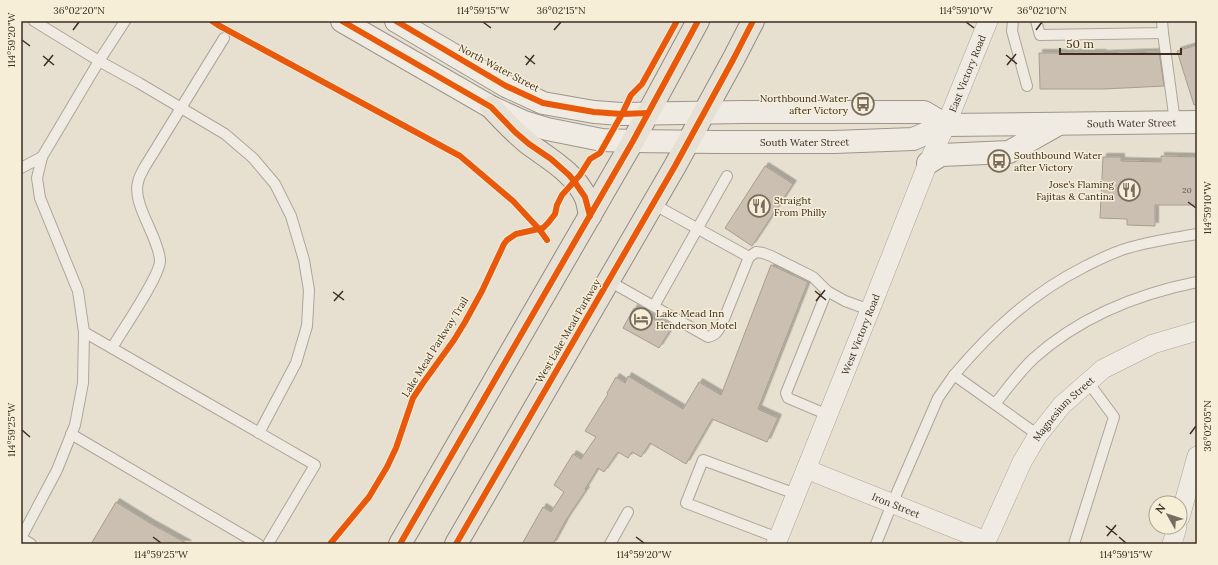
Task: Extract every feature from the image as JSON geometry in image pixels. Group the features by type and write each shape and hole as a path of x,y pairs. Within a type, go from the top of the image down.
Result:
{"main road":[{"name":"North Water Street","path":"342,21 491,107 524,122 547,129 602,140 676,113"},
{"name":"North Water Street","path":"396,21 422,29 506,86 543,103 594,112 622,114 660,142"},
{"path":"400,544 641,127 698,21"},
{"name":"West Lake Mead Parkway","path":"456,544 653,204 753,21"},
{"path":"491,107 515,132 529,144 551,159 574,181 585,197 590,216"},
{"name":"South Water Street","path":"660,142 696,127 924,112 946,125"},
{"name":"South Water Street","path":"676,113 696,127 834,142 913,139 946,125 1197,122"},
{"path":"928,163 941,155 1009,152 1059,123"}],"street":[{"name":"East Victory Road","path":"946,125 988,21"},
{"name":"West Victory Road","path":"777,541 928,163 946,125"},
{"name":"Magnesium Street","path":"986,543 1022,462 1038,435 1062,405 1103,369 1153,344 1197,331"},
{"path":"1186,495 1197,456"},
{"name":"Iron Street","path":"806,469 986,543"}],"lane":[{"path":"34,21 99,61 225,134 253,158 275,184 291,216 304,260 310,290 307,326 296,363 259,433"},
{"path":"31,544 21,538 57,470 75,425 83,382 84,332 78,291 40,198 37,178 42,157 99,61 125,21"},
{"path":"1013,21 1012,31 1027,86"},
{"path":"1036,21 1040,35 1163,33"},
{"path":"1162,21 1175,122"},
{"path":"112,348 155,278 160,261 157,246 138,199 138,182 144,168 224,38"},
{"path":"21,168 42,157"},
{"path":"654,306 727,176"},
{"path":"653,204 749,257"},
{"path":"876,544 938,398 954,375 971,355 1001,324 1030,300 1062,278 1098,260 1128,248 1197,234"},
{"path":"609,281 708,337 718,331 722,324 749,257 756,252 771,256 813,276 827,291 845,301 870,310"},
{"path":"995,404 1033,359 1060,337 1084,322 1127,301 1160,290 1197,282"},
{"path":"827,291 786,393 788,398 828,415"},
{"path":"84,332 315,465 268,544"},
{"path":"954,375 1038,435"},
{"path":"1074,544 1114,417 1088,382"},
{"path":"71,434 258,544"},
{"path":"777,541 686,503 700,467 703,460 796,494"},
{"path":"610,544 628,512"}],"building":[{"path":"1197,45 1197,104 1194,105 1177,51"},
{"path":"1159,52 1164,86 1104,89 1040,89 1039,53 1103,54"},
{"name":"Jose’s Flaming Fajitas & Cantina","path":"1161,156 1197,157 1197,205 1155,205 1155,226 1127,225 1127,219 1100,218 1103,157 1121,157 1121,161 1161,162"},
{"name":"Straight From Philly","path":"765,166 793,184 752,246 725,228"},
{"path":"771,265 808,282 758,409 778,418 767,442 712,419 686,464 650,443 641,457 632,452 628,458 618,452 604,472 598,468 553,544 522,544 543,507 551,512 564,492 554,485 573,454 581,459 596,437 585,431 608,394 607,393 616,377 625,383 628,376 683,409 699,382 721,395"},
{"name":"Lake Mead Inn Henderson Motel","path":"634,308 671,329 659,348 623,328"},
{"path":"116,502 150,523 188,544 91,544"}],"cycle path":[{"path":"212,21 460,156 513,201 547,240"},
{"path":"342,21 491,107 515,132 529,144 551,159 569,175 585,197 590,216"},
{"path":"396,21 506,86 543,103 594,112 622,114 648,113"},
{"name":"Lake Mead Parkway Trail","path":"330,544 369,497 387,467 396,448 413,398 465,322 482,291 504,244 516,234 543,228 555,214 557,205 562,195 580,175 590,159 600,153 631,95 642,84 677,21"},
{"path":"400,544 633,141 698,21"},
{"path":"456,544 675,166 753,21"}],"place":[{"name":"Northbound Water after Victory","path":"863,104"},
{"name":"Southbound Water after Victory","path":"999,161"},
{"name":"Jose’s Flaming Fajitas & Cantina","path":"1129,190"},
{"name":"Straight From Philly","path":"759,206"},
{"name":"Lake Mead Inn Henderson Motel","path":"641,319"}]}
